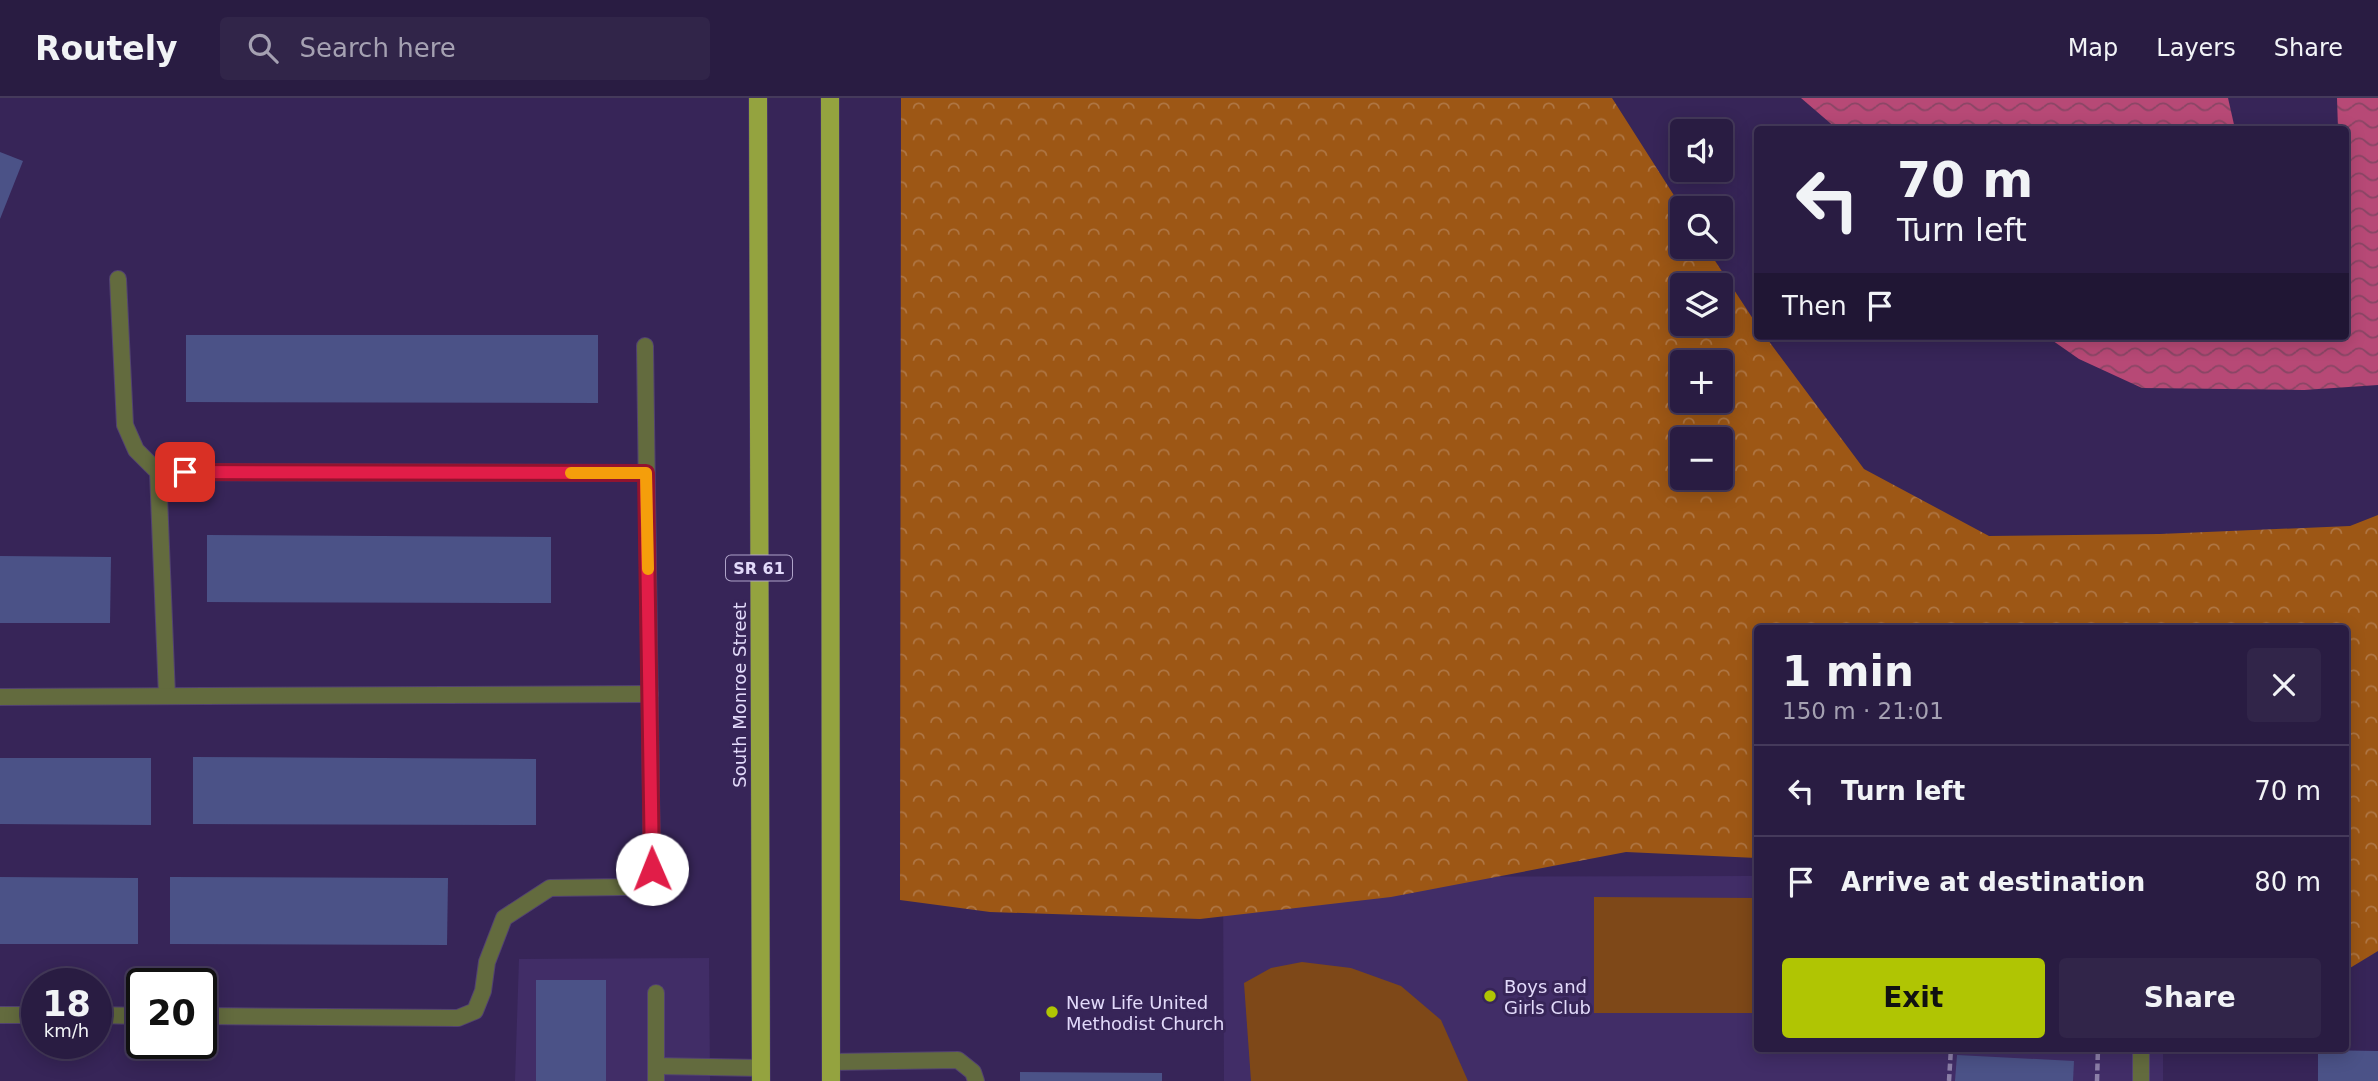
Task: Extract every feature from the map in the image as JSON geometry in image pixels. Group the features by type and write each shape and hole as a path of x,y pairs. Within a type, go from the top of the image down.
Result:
{"main road":[{"name":"South Monroe Street","path":"758,98 761,1075"},
{"path":"830,98 831,1081"}],"lane":[{"path":"118,279 125,425 136,450 158,472 167,696"},
{"path":"217,1016 458,1018 475,1011 487,962 504,918 550,888 624,887 643,884 652,869 645,346"},
{"path":"158,472 646,473"},
{"path":"0,697 650,694"},
{"path":"656,993 656,1074 761,1075"},
{"path":"0,1015 21,1015"},
{"path":"2141,1052 2141,1081"},
{"path":"831,1062 958,1060 973,1072 976,1081"}],"path":[{"path":"1950,1081 1951,1052"},
{"path":"2097,1081 2098,1052"}],"shaded area":[{"name":"Boys and Girls Club","path":"1754,876 1754,1052 2163,1052 2163,1081 1224,1081 1223,877"},
{"path":"1594,897 1754,898 1754,1013 1594,1013"},
{"path":"709,958 710,1081 515,1081 519,959"},
{"path":"1302,962 1351,968 1401,986 1441,1020 1468,1081 1251,1081 1244,983 1271,968"}],"green space":[{"path":"901,98 1612,98 1674,196 1670,196 1670,259 1714,259 1723,273 1670,273 1670,336 1733,336 1733,288 1754,320 1754,340 1768,340 1864,469 1989,536 2160,534 2350,526 2378,515 2378,951 2349,969 2349,625 1754,625 1754,858 1626,852 1391,897 1200,919 990,912 900,900"}],"water":[{"path":"1801,98 2228,98 2234,126 1834,126"},
{"path":"2337,98 2378,98 2378,385 2304,390 2142,388 2079,359 2052,340 2349,340 2349,126 2338,126"}],"building":[{"path":"0,152 23,161 0,219"},
{"path":"186,335 598,335 598,403 186,402"},
{"path":"207,535 551,537 551,603 207,602"},
{"path":"0,556 111,557 110,623 0,623"},
{"path":"193,757 536,759 536,825 193,824"},
{"path":"0,758 151,758 151,825 0,824"},
{"path":"0,877 138,878 138,944 0,944"},
{"path":"170,877 448,878 447,945 170,944"},
{"path":"536,980 606,980 606,1081 536,1081"},
{"path":"2378,1051 2378,1081 2318,1081 2318,1052"},
{"path":"1957,1055 2074,1061 2073,1081 1955,1081"},
{"path":"1020,1072 1162,1073 1162,1081 1020,1081"}],"slow traffic":[{"path":"571,473 646,473 648,569"}],"place":[{"name":"Boys and Girls Club","path":"1490,996"},
{"name":"New Life United Methodist Church","path":"1052,1012"}],"route":[{"path":"185,472 646,473 652,869"}]}
